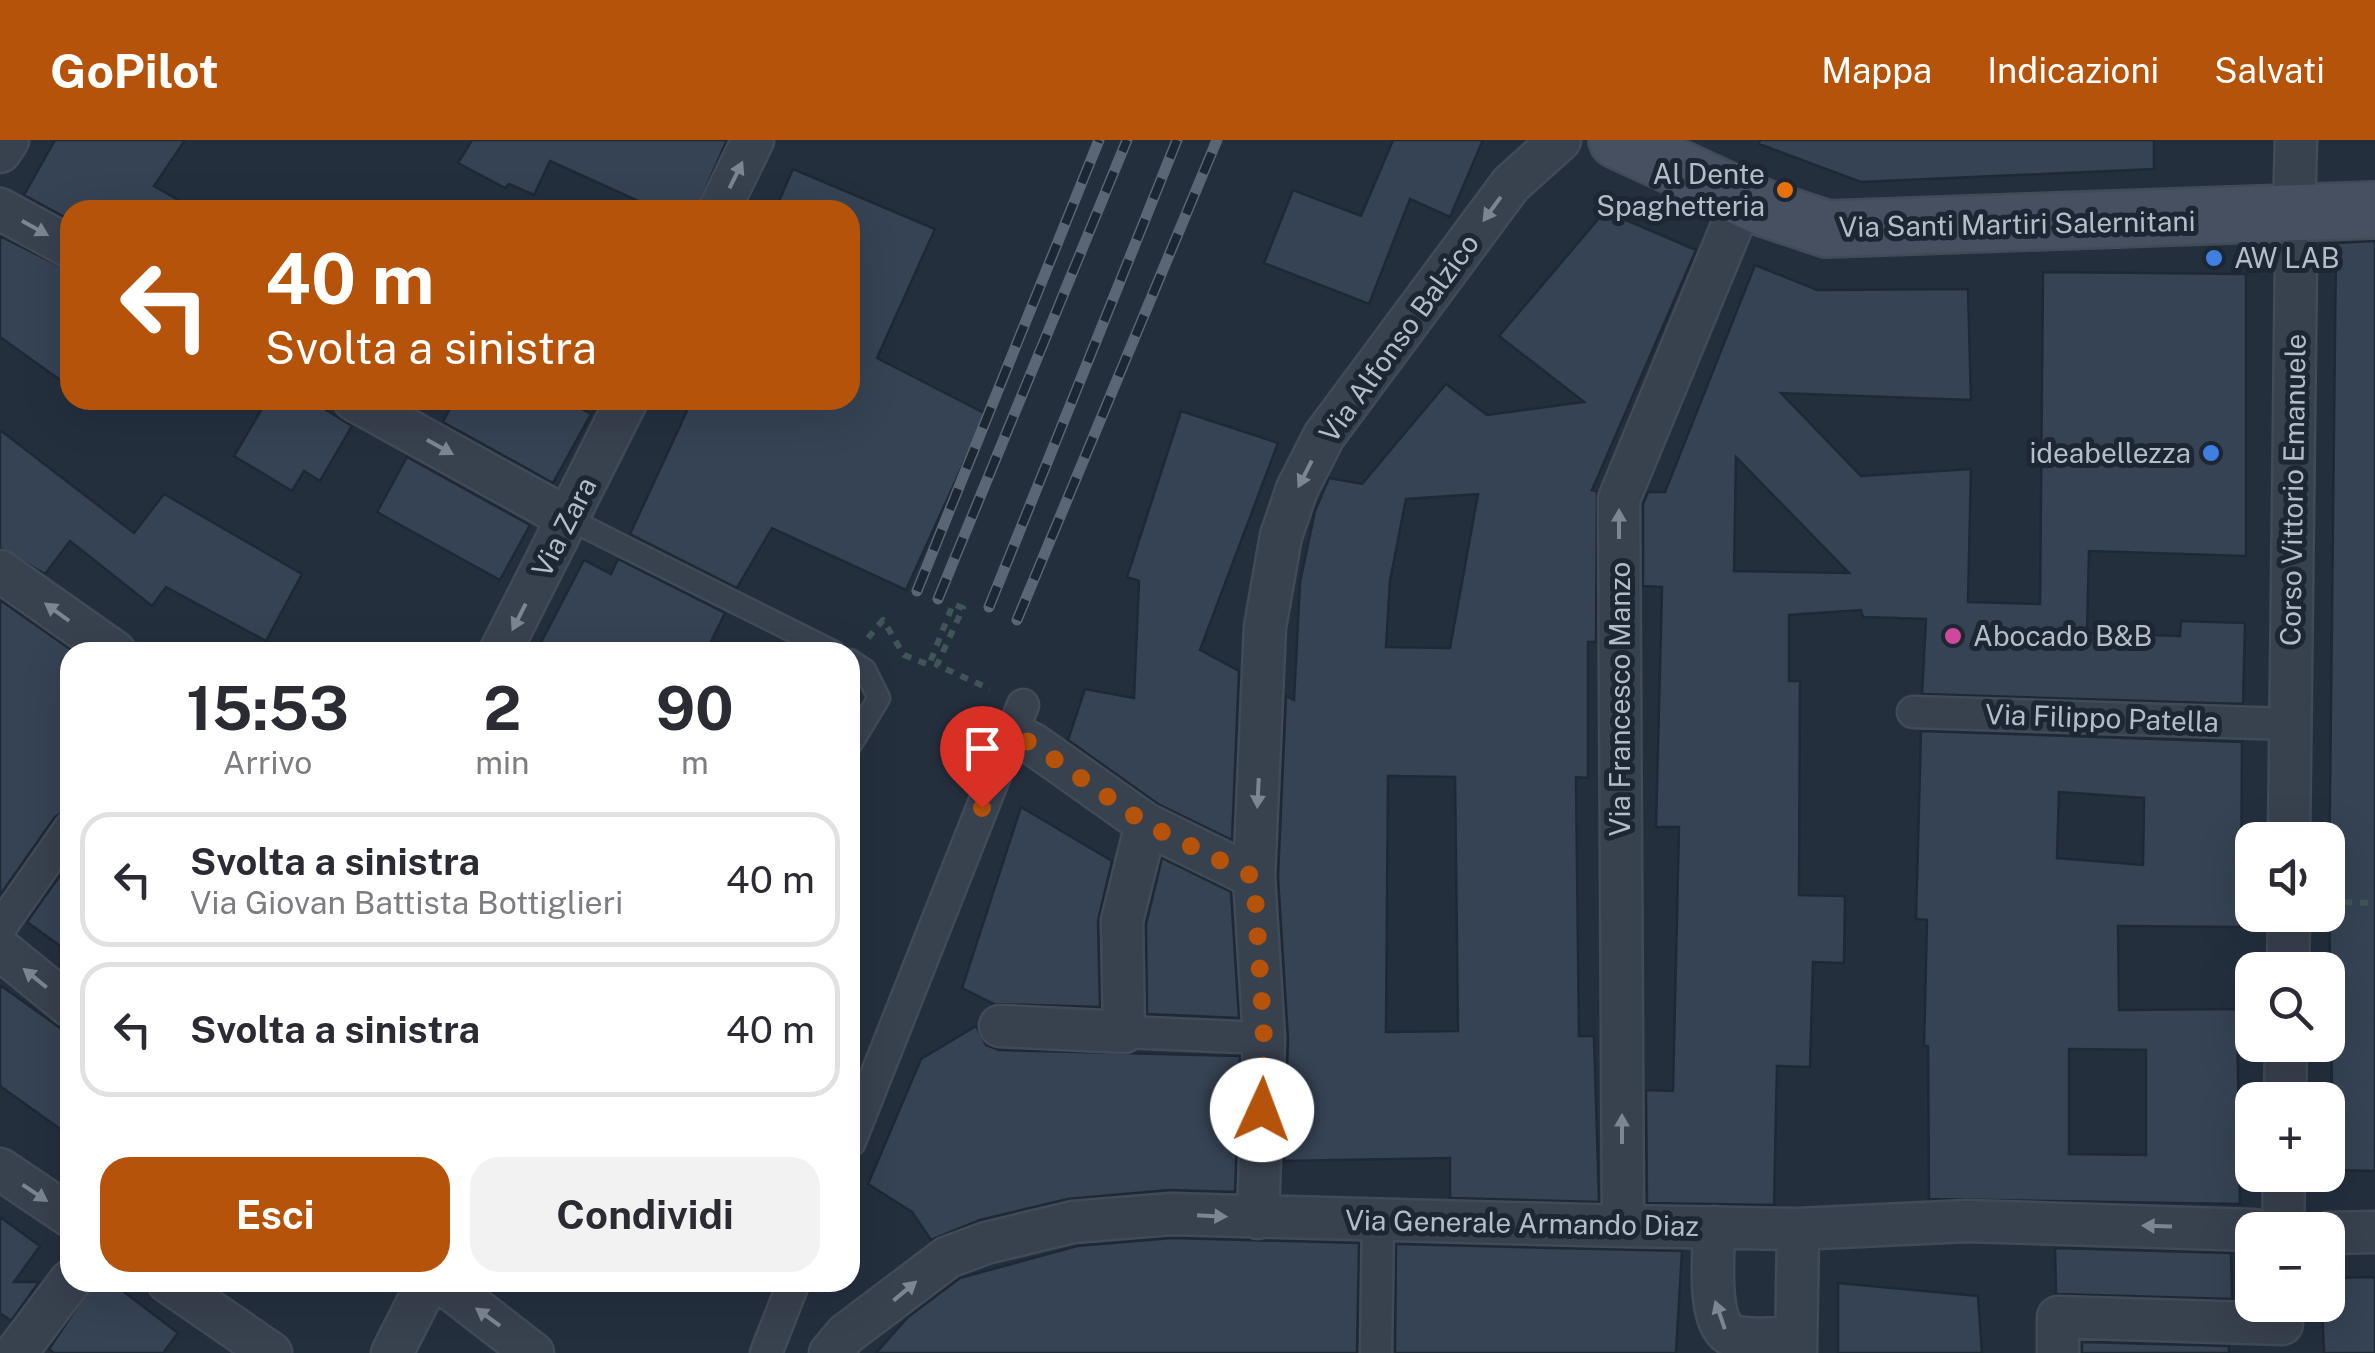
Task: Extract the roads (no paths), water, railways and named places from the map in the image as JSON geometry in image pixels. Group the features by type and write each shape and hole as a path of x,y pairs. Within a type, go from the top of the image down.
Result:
{"main road":[{"name":"Via Santi Martiri Salernitani","path":"1617,140 1827,229 2295,236 2375,210"}],"street":[{"path":"0,152 8,140"},
{"path":"724,200 753,140"},
{"name":"Via Alfonso Balzico","path":"1258,1218 1264,1038 1254,877 1265,627 1281,536 1297,490 1324,436 1510,184 1560,140"},
{"name":"Corso Vittorio Emanuele","path":"2290,822 2296,140"},
{"name":"Via Francesco Manzo","path":"1623,1226 1619,499 1744,197"},
{"path":"0,209 60,242"},
{"path":"372,410 570,519"},
{"name":"Via Zara","path":"505,642 622,410"},
{"path":"0,571 100,642"},
{"name":"Via Filippo Patella","path":"1913,712 2290,724"},
{"path":"1017,719 1033,744 1146,824 1254,877"},
{"path":"860,1116 1017,719"},
{"path":"1124,1032 1122,921 1146,824"},
{"path":"0,928 60,842"},
{"path":"0,949 60,998"},
{"path":"1000,1026 1264,1038"},
{"path":"0,1169 60,1209"},
{"name":"Via Generale Armando Diaz","path":"830,1353 846,1334 948,1258 986,1243 1110,1216 1798,1229 1967,1221 2235,1229"},
{"path":"1376,1353 1378,1220"},
{"path":"1714,1227 1714,1304 1722,1328 1734,1336 1796,1346 1798,1229"},
{"path":"2345,1233 2375,1232"},
{"path":"16,1353 62,1292"},
{"path":"183,1292 271,1353"},
{"path":"392,1353 423,1292"},
{"path":"454,1292 533,1353"},
{"path":"766,1353 790,1292"},
{"path":"2058,1353 2058,1317 2282,1328"}],"lane":[{"path":"570,519 814,642"},
{"path":"860,661 879,698 860,729"}],"railway":[{"path":"917,591 1099,140"},
{"path":"938,599 1127,140"},
{"path":"989,607 1177,140"},
{"path":"1017,620 1217,140"}],"place":[{"name":"Al Dente Spaghetteria","path":"1785,190"},
{"name":"AW LAB","path":"2214,258"},
{"name":"ideabellezza","path":"2211,453"},
{"name":"Abocado B&B","path":"1953,636"}]}
